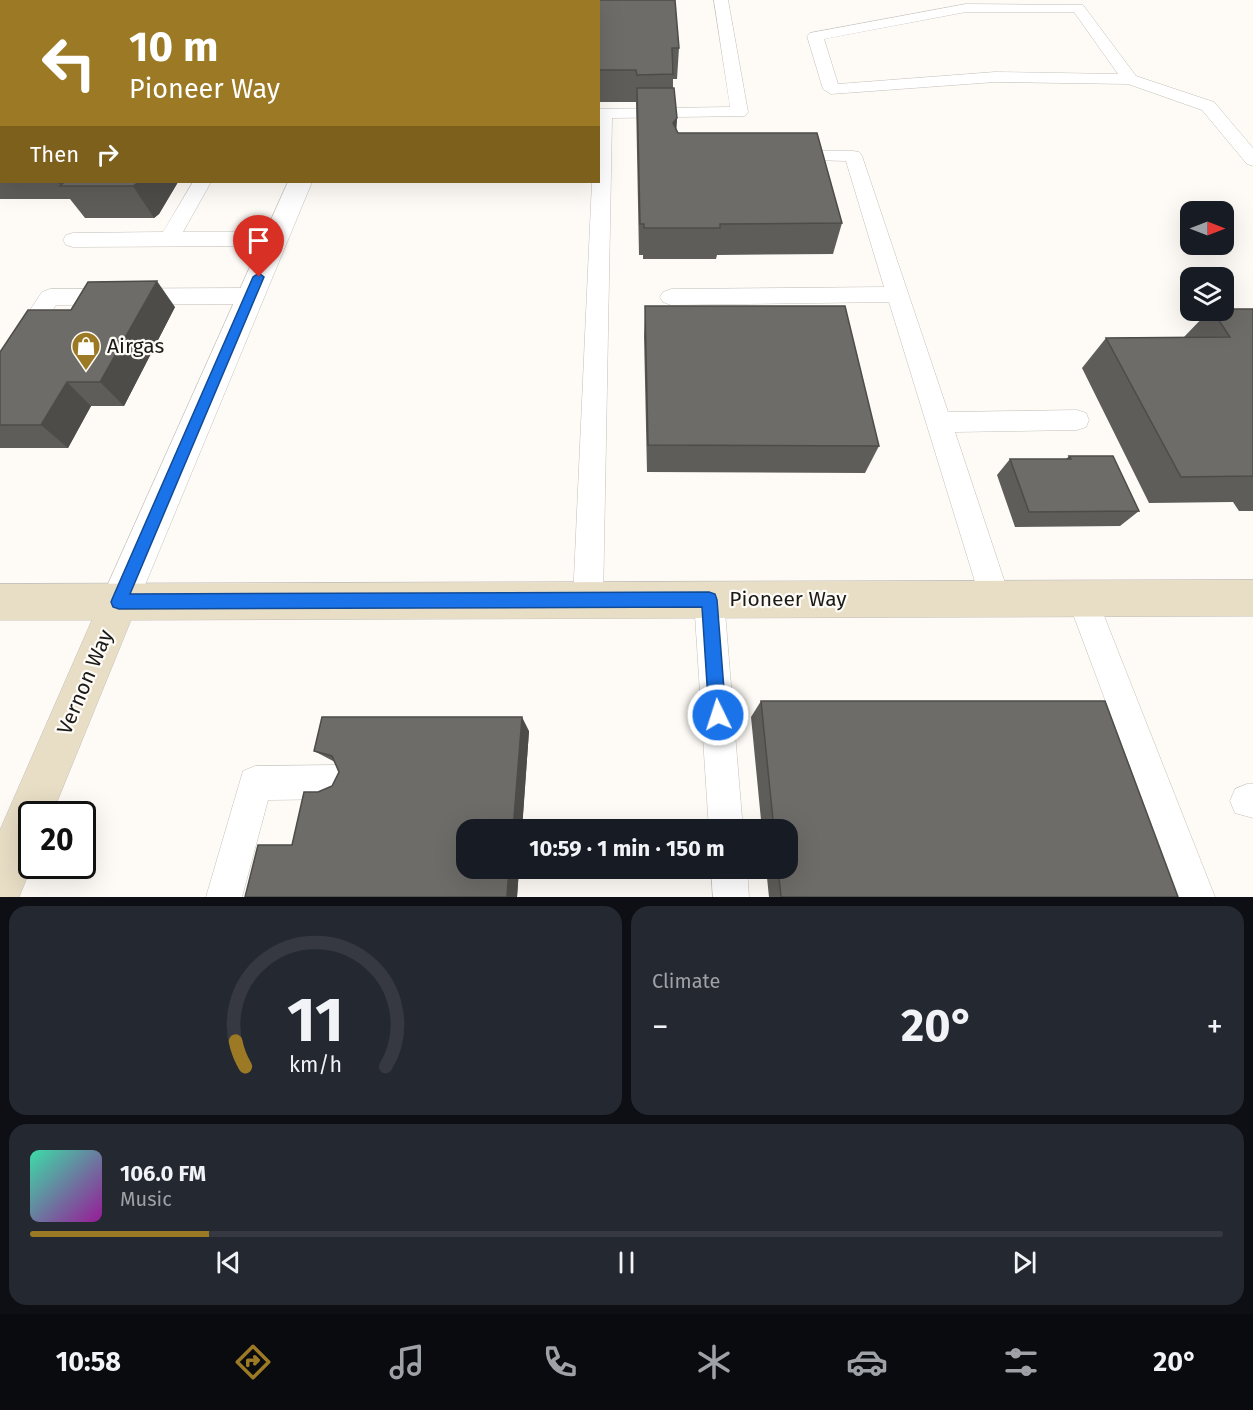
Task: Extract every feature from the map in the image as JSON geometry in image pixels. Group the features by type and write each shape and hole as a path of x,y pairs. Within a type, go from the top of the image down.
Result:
{"main road":[{"name":"Pioneer Way","path":"0,602 1253,598"},
{"name":"Vernon Way","path":"0,885 119,602"}],"street":[{"name":"Vernon Way","path":"119,602 300,183"}],"lane":[{"path":"588,600 604,113 739,112 721,0"},
{"path":"1130,79 1078,8 966,8 815,36 831,89 995,77 1130,79 1208,106 1253,160"},
{"path":"773,155 853,156 995,598"},
{"path":"169,240 201,183"},
{"path":"73,240 275,239"},
{"path":"671,297 898,294"},
{"path":"0,374 50,297 251,296"},
{"path":"939,422 1077,420"},
{"path":"1082,598 1197,897"},
{"path":"709,600 725,819"},
{"path":"224,897 255,783 340,782"},
{"path":"730,879 731,897"}],"building":[{"path":"600,0 675,0 679,48 672,48 673,74 637,75 636,70 600,70"},
{"path":"637,88 674,88 677,118 673,123 678,133 817,133 842,223 720,224 720,228 644,228 644,224 640,224"},
{"path":"63,183 138,183 133,186 60,186"},
{"path":"157,281 100,382 67,382 41,425 0,425 0,352 28,310 71,310 88,282"},
{"path":"645,306 845,306 879,446 648,445"},
{"path":"1234,309 1253,309 1253,476 1181,477 1106,338 1230,337 1219,321 1234,321"},
{"path":"1069,456 1113,456 1139,511 1029,512 1010,459 1071,459"},
{"path":"761,701 1105,701 1178,897 781,897 779,879 798,879 798,819 773,819"},
{"path":"322,717 522,717 514,819 456,819 456,879 508,879 507,897 245,897 258,845 292,845 304,792 318,792 332,786 339,772 332,756 314,751"}],"place":[{"name":"Airgas","path":"86,372"}],"route":[{"path":"259,277 119,602 709,600 718,715"}]}
